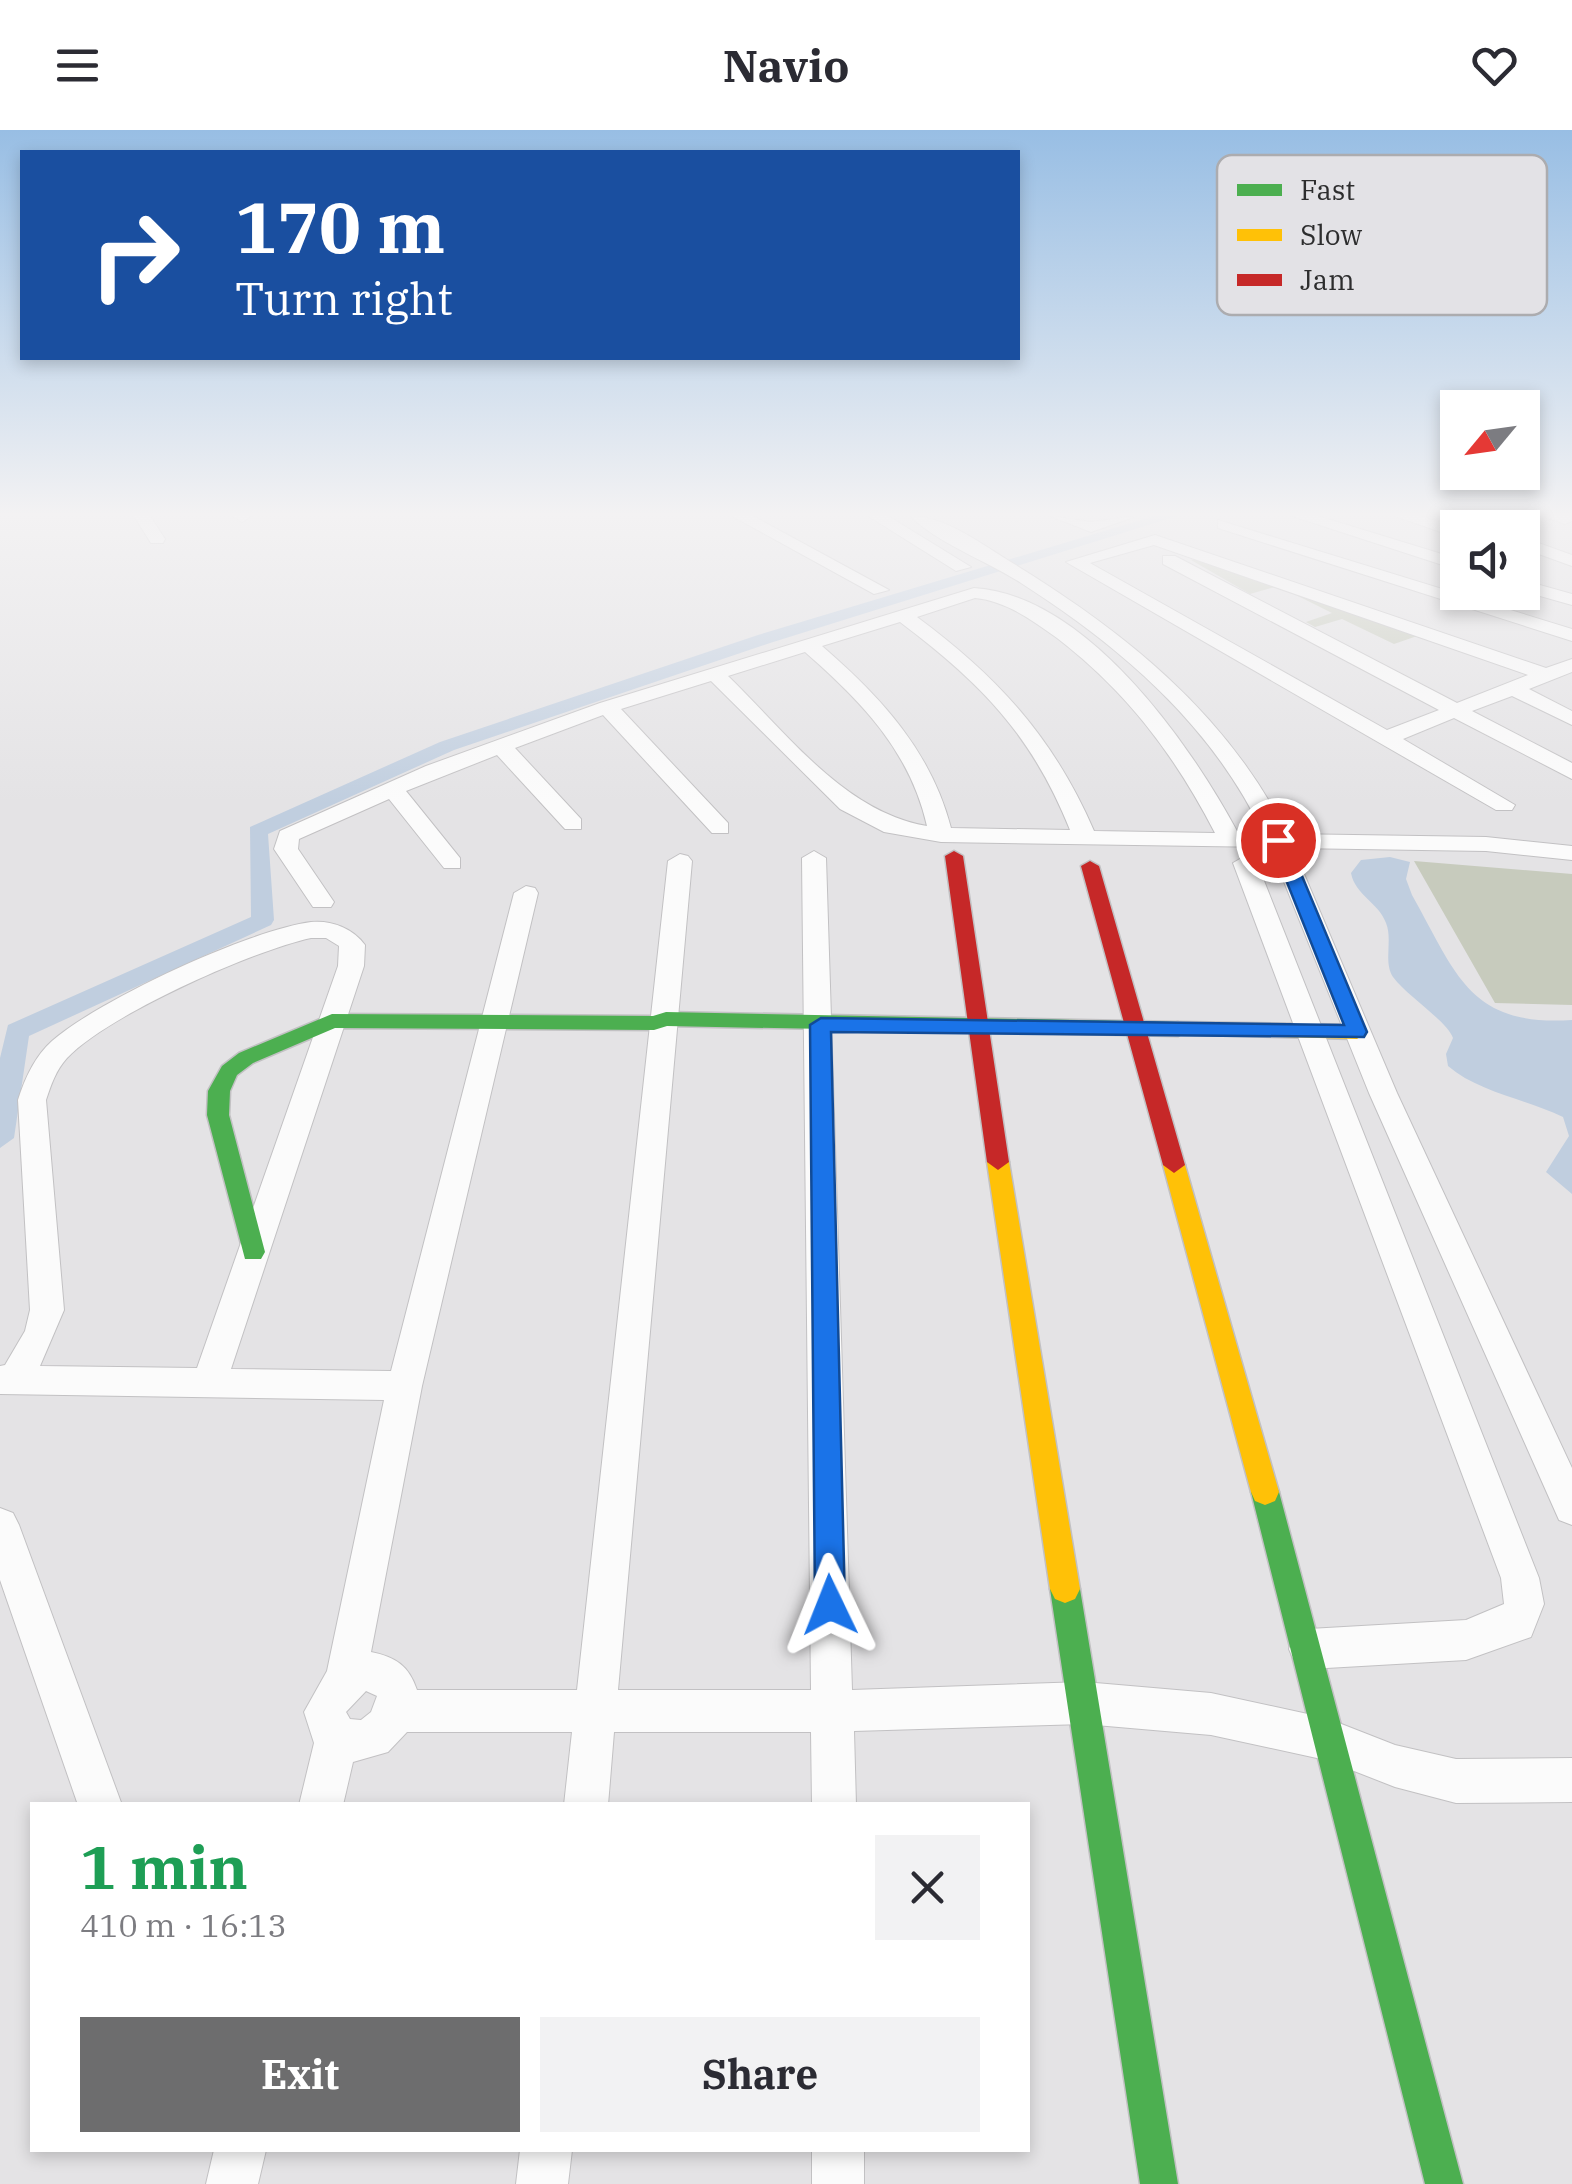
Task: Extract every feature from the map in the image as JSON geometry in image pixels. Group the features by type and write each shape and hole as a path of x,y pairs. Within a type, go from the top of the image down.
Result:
{"street":[{"path":"322,902 293,864 286,849 288,836 392,788 500,745 606,707 908,612"},
{"path":"1028,612 1100,661 1154,712 1191,763 1237,850 1520,1578 1524,1604 1517,1623 1466,1640 1309,1648"},
{"path":"1070,612 1119,645 1200,719 1254,792 1278,840 1357,1032 1572,1508"},
{"path":"1161,612 1504,806"},
{"path":"1268,612 1572,772"},
{"path":"1365,612 1544,674"},
{"path":"1499,612 1572,635"},
{"path":"901,614 982,676 1028,724 1065,784 1084,834"},
{"path":"807,643 871,698 908,745 925,776 941,835"},
{"path":"1386,738 1572,665"},
{"path":"714,673 848,804 892,827 941,835 1084,834 1237,850 1278,840 1486,844 1572,853"},
{"path":"1510,688 1572,718"},
{"path":"606,707 720,828"},
{"path":"500,745 572,824"},
{"path":"392,788 452,862"},
{"path":"954,856 976,1026 1159,2184"},
{"path":"814,858 821,1025 824,1430 834,1802"},
{"path":"586,1802 680,861"},
{"path":"1090,866 1309,1648 1326,1739 1444,2184"},
{"path":"346,1677 405,1386 526,893"},
{"path":"8,1379 41,1333 47,1310 32,1100 42,1070 65,1044 105,1017 293,933 336,933 352,945 351,966 210,1380"},
{"path":"254,1252 218,1115 219,1091 228,1070 246,1058 332,1021 654,1023 666,1018 821,1025 1357,1032"},
{"path":"8,1379 405,1386"},
{"path":"0,1525 99,1802"},
{"path":"363,1670 380,1670 392,1679 398,1694 396,1711 386,1728 370,1739 352,1742 337,1737 327,1724 326,1708 333,1690 346,1677 363,1670"},
{"path":"396,1711 833,1711 1084,1704 1212,1714 1326,1739 1395,1766 1456,1781 1572,1780"},
{"path":"322,1802 337,1737"},
{"path":"542,2184 546,2152"},
{"path":"838,2152 838,2184"}],"shaded area":[{"path":"1354,612 1420,635 1394,644 1342,619 1315,627 1306,622 1332,613"},
{"path":"1414,861 1572,874 1572,1005 1495,1003"}],"water":[{"path":"1390,857 1410,862 1406,879 1412,895 1455,971 1470,989 1488,1004 1510,1014 1537,1020 1572,1020 1572,1194 1546,1172 1569,1136 1563,1117 1488,1089 1448,1066 1446,1054 1453,1038 1449,1031 1393,977 1386,923 1357,887 1351,873 1361,860"}],"waterway":[{"path":"0,1138 17,1031 263,920 257,831 447,746 854,612"}],"traffic: fast":[{"path":"253,1252 218,1115 219,1091 229,1071 246,1058 332,1021 654,1023 666,1019 1178,1029"},
{"path":"1265,1492 1444,2184"},
{"path":"1065,1589 1159,2184"}],"traffic: slow":[{"path":"1178,1029 1357,1032"},
{"path":"998,1162 1065,1589"},
{"path":"1174,1165 1265,1492"}],"traffic: jam":[{"path":"954,856 998,1162"},
{"path":"1090,866 1174,1165"}],"route":[{"path":"830,1605 824,1430 821,1025 1357,1032 1278,840"}]}
